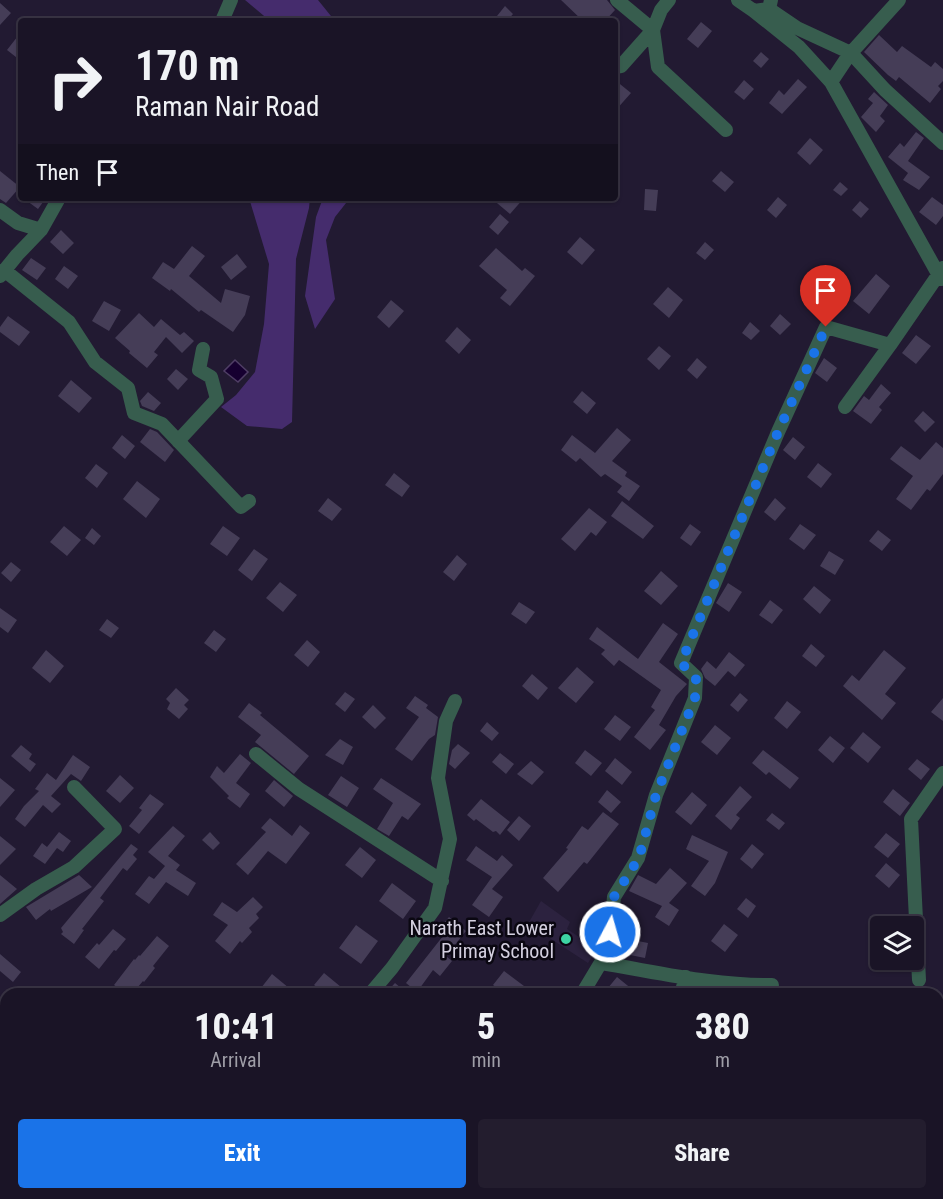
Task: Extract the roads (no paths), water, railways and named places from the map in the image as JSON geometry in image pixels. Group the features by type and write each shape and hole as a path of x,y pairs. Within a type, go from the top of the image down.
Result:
{"street":[{"path":"223,18 231,0"},
{"path":"617,0 653,30 658,67 726,130"},
{"path":"618,66 621,66 653,30 661,10 669,0"},
{"path":"738,0 799,47 831,82 942,275 845,407"},
{"path":"831,82 851,53 899,0"},
{"path":"754,11 770,4 797,28 851,53 885,90 943,143"},
{"path":"57,201 41,230 2,273 69,322 95,362 128,388 134,413 162,424 241,507 249,501"},
{"path":"0,210 18,224 41,230"},
{"path":"586,988 609,950 614,897 639,858 656,795 695,698 696,678 681,663 778,432 826,327 890,345"},
{"path":"178,441 217,399 212,377 200,370 203,349"},
{"path":"375,988 435,908 450,839 438,778 446,721 455,701"},
{"path":"256,754 299,789 442,881"},
{"path":"920,980 911,819 943,773"},
{"path":"0,915 36,889 74,867 115,829 74,787"},
{"path":"601,963 750,985 772,984"},
{"path":"683,988 686,977"}],"place":[{"name":"Narath East Lower Primay School","path":"566,939"}]}
